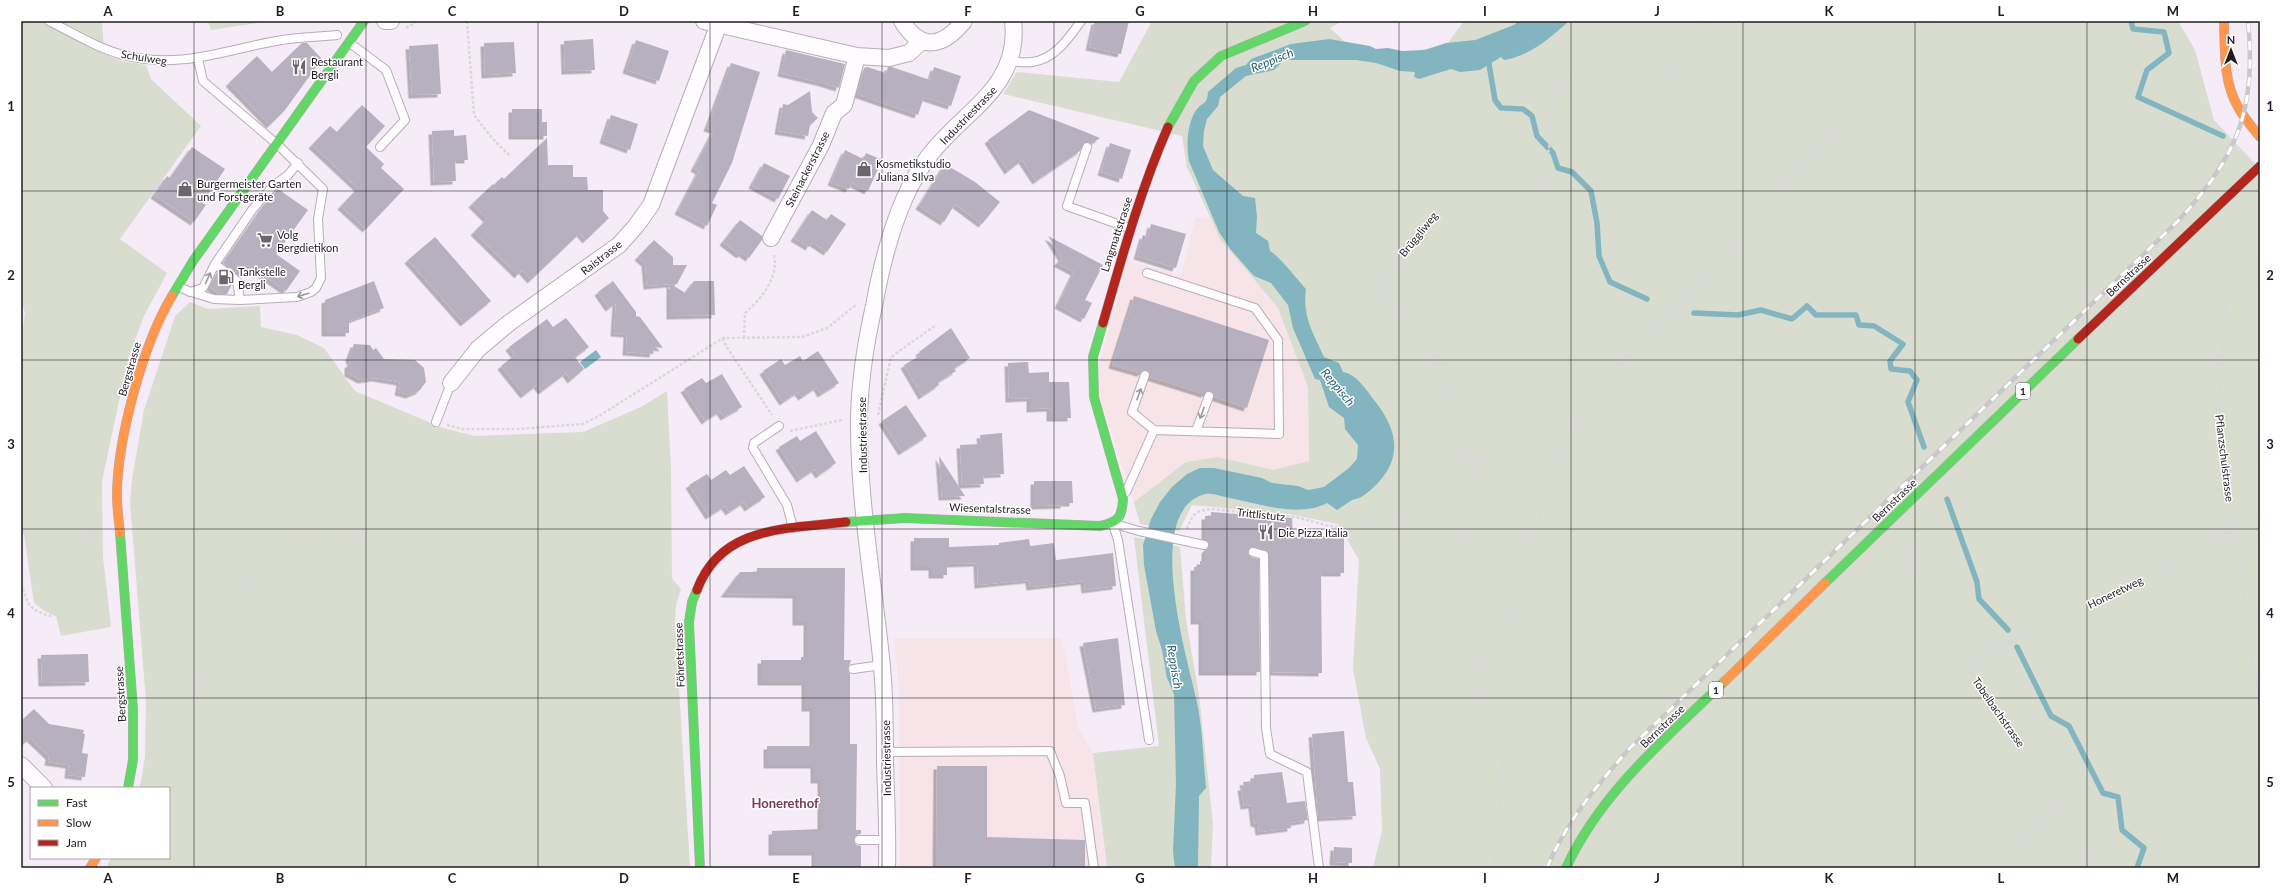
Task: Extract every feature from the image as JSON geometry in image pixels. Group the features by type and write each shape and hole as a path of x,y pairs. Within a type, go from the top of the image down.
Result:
{"street":[{"name":"Bergstrasse","path":"128,787 133,760 133,709 118,515 120,460 134,395 152,335 177,286 193,261 278,145 364,21"},
{"path":"385,21 391,21"},
{"path":"902,21 908,32 922,41 937,43 944,40 964,21"},
{"name":"Industriestrasse","path":"887,868 888,840 882,665 866,520 859,417 862,377 874,306 897,214 929,155 999,84 1010,61 1013,42 1013,21"},
{"name":"Langmattstrasse","path":"1123,499 1094,397 1092,379 1093,357 1098,334 1151,166 1172,117 1194,81 1221,56 1305,21"},
{"path":"2224,21 2225,61 2230,89 2236,104 2260,137"},
{"path":"714,22 857,56 889,58 910,53 922,41"},
{"name":"Raistrasse","path":"451,383 478,349 509,323 618,244 636,226 651,205 714,22"},
{"name":"Steinackerstrasse","path":"771,238 821,145 834,113 844,105 857,56"},
{"name":"Bernstrasse","path":"1566,868 1587,828 1612,793 1639,764 2087,330 2260,166"},
{"path":"1113,523 1122,513 1123,499"},
{"name":"Wiesentalstrasse","path":"866,520 958,519 1100,526 1113,523"},
{"name":"Föhretstrasse","path":"700,868 689,622 692,602 700,581 708,567 726,548 759,533 866,520"},
{"path":"21,766 43,787"},
{"path":"90,868 95,859"}],"lane":[{"name":"Schulweg","path":"49,21 105,48 124,55 172,61 198,59 220,52 283,40 337,35"},
{"path":"1010,61 1032,62 1051,55 1069,38 1081,21"},
{"path":"350,43 386,70 405,120 380,147"},
{"path":"177,286 190,292 214,299 240,300 297,297 311,292 316,288 320,278 318,219 323,189 298,163 204,81 198,59"},
{"path":"1087,147 1068,206 1130,229"},
{"path":"190,292 205,286 215,264 252,210 272,187 288,175 298,163"},
{"path":"215,264 237,281 240,300"},
{"path":"1145,375 1132,412 1154,430 1279,434 1278,340 1255,308 1147,273"},
{"path":"436,422 451,383"},
{"path":"1196,431 1209,396"},
{"path":"779,426 754,443 753,448 787,505 793,528"},
{"path":"1123,499 1154,430"},
{"path":"1113,523 1139,531 1204,545"},
{"path":"1113,523 1118,540 1149,740"},
{"path":"1253,552 1264,554 1266,728 1270,754 1306,772 1319,868"},
{"path":"853,669 882,665"},
{"path":"885,752 1050,751 1060,776 1066,803 1085,803 1094,868"},
{"path":"859,840 888,840"}],"path":[{"path":"467,21 474,114 492,138 511,156"},
{"name":"Brüggliweg","path":"1474,461 1460,412 1424,331 1386,301 1381,280 1438,210 1463,193 1508,201 1539,193 1551,132 1551,105 1557,87 1585,75 1600,64 1667,72 1688,65 1699,38 1712,21"},
{"path":"1477,672 1514,609 1525,565 1557,460 1589,399 1695,288 1908,48 1940,21"},
{"name":"Pflanzschulstrasse","path":"2237,213 2238,224 2225,313 2218,409 2234,527 2241,559 2245,618 2260,702"},
{"path":"744,338 745,313 761,299 776,263"},
{"path":"162,787 193,696 214,663 230,623 236,600 247,581 277,550 287,544 300,542 337,545 349,541 360,533 374,519 398,484 436,422 462,429 491,430 583,424 599,416 723,338 802,337 827,328 857,304 874,306"},
{"path":"876,423 891,357 936,325"},
{"path":"723,338 726,346 745,372 779,426 785,432 859,417"},
{"name":"Trittlistutz","path":"1180,540 1192,516 1199,510 1211,509 1296,517 1342,527 1352,521 1371,519 1382,528 1390,529 1439,465 1457,455 1474,461"},
{"path":"1494,868 1506,741 1486,702 1449,571 1472,502 1474,461 1557,460"},
{"name":"Honeretweg","path":"1968,667 1972,661 2017,637 2043,627 2136,583 2260,513"},
{"path":"21,584 26,602 36,611 48,616 54,615 70,564 103,517 118,515"},
{"name":"Tobelbachstrasse","path":"1909,557 1923,596 1944,634 1999,708 2023,745 2058,806 2088,868"},
{"path":"2011,868 2014,857 2030,827 2058,806"}],"shaded area":[{"path":"21,21 102,21 104,54 122,61 146,65 151,79 201,126 120,239 167,273 144,316 128,359 102,481 103,557 111,627 61,636 56,616 46,612 34,603 24,534 21,535 21,340 25,314 21,297"},
{"path":"208,21 271,21 211,30"},
{"path":"1152,21 1343,21 1330,28 1367,62 1447,44 1464,21 2178,21 2195,50 2214,120 2260,169 2260,868 1373,868 1382,830 1380,769 1366,738 1353,669 1359,560 1338,524 1289,514 1192,505 1179,531 1140,524 1134,502 1186,462 1217,457 1274,470 1309,461 1308,387 1278,308 1220,239 1187,167 1182,136 1003,94 1017,72 1119,82"},
{"path":"1208,216 1220,239 1278,308 1308,387 1309,461 1274,470 1217,457 1186,462 1134,502 1099,395 1099,364 1128,261 1181,275 1195,218"},
{"path":"190,302 208,309 260,306 261,327 297,335 324,348 355,391 443,428 475,436 583,432 641,407 667,391 671,469 672,578 681,589 676,605 675,623 690,868 106,868 110,859 170,859 170,787 140,787 145,757 146,701 130,503 132,479 144,410 175,316"},
{"path":"1134,537 1180,547 1186,620 1199,695 1213,824 1211,868 1107,868 1093,753 1159,746"},
{"path":"894,638 1062,638 1079,730 1093,753 1106,868 900,868 899,688"}],"water":[{"name":"Reppisch","path":"1519,21 1569,21 1547,40 1522,55 1504,60 1501,57 1480,70 1460,72 1451,69 1419,79 1414,77 1415,72 1400,71 1376,63 1356,60 1284,60 1274,70 1246,76 1220,97 1218,106 1207,119 1204,131 1203,146 1213,170 1243,196 1255,198 1257,217 1256,233 1268,241 1270,251 1283,262 1306,289 1305,299 1309,324 1324,357 1339,363 1343,372 1348,373 1356,379 1368,391 1390,426 1394,439 1394,451 1391,462 1385,474 1376,485 1363,496 1352,500 1337,510 1327,503 1316,507 1292,510 1209,494 1206,494 1187,505 1176,526 1172,554 1174,586 1178,619 1198,709 1206,788 1199,796 1198,868 1175,868 1173,851 1176,784 1174,694 1167,678 1162,650 1156,631 1144,565 1143,545 1151,519 1160,502 1172,487 1187,474 1200,468 1214,468 1262,478 1272,483 1298,486 1308,490 1324,487 1349,468 1357,459 1358,445 1345,429 1344,418 1329,407 1320,380 1315,379 1293,328 1288,305 1271,283 1254,276 1231,250 1219,232 1189,161 1188,134 1191,120 1197,109 1206,101 1208,92 1236,68 1246,65 1251,59 1291,44 1329,39 1370,46 1376,49 1388,48 1402,51 1425,50 1446,43 1475,40 1514,25"},
{"path":"596,350 601,357 585,369 580,362"}],"building":[{"path":"1095,21 1129,21 1121,54 1089,47"},
{"path":"593,39 595,70 565,71 564,41"},
{"path":"636,40 669,51 659,81 626,70"},
{"path":"514,42 516,73 485,75 484,43"},
{"path":"302,43 307,43 322,59 285,110 270,125 229,83 257,56 272,72"},
{"path":"438,44 441,94 412,95 409,46"},
{"path":"786,50 845,64 839,88 781,73"},
{"path":"731,63 760,72 732,163 712,203 717,205 707,226 678,211 699,171 694,168 714,130 707,128"},
{"path":"867,67 886,73 888,67 892,67 930,80 934,67 961,76 951,106 924,97 918,115 857,94 864,68"},
{"path":"810,91 812,112 818,118 810,125 808,136 778,131 783,104 788,105"},
{"path":"362,105 385,126 366,147 384,164 381,168 404,189 366,229 341,206 358,188 312,145 330,126 337,132"},
{"path":"512,109 542,109 542,122 547,122 547,136 512,136"},
{"path":"1029,110 1100,138 1091,144 1084,143 1080,151 1036,181 1022,160 1008,171 988,140"},
{"path":"611,115 638,124 630,150 603,140"},
{"path":"454,130 454,136 466,135 468,160 455,160 456,181 434,182 432,131"},
{"path":"547,138 548,165 573,165 573,177 587,177 588,190 603,190 603,211 609,218 586,240 580,233 531,280 522,270 518,275 474,232 487,219 472,204 493,184 494,185 502,177 504,179"},
{"path":"1110,143 1131,150 1122,179 1101,172"},
{"name":"Burgermeister Garten und Forstgeräte","path":"192,147 225,169 202,203 206,205 194,222 154,195 167,176 170,178"},
{"path":"845,150 863,159 866,153 882,160 868,191 852,183 849,189 831,182"},
{"path":"764,163 790,176 778,199 752,185"},
{"path":"945,164 975,182 1000,202 982,224 955,204 944,222 919,206"},
{"name":"Volg Bergdietikon","path":"278,189 308,210 276,254 300,271 286,291 248,265 240,276 223,263 263,206"},
{"path":"812,210 827,220 831,214 846,224 827,252 812,242 809,247 794,238"},
{"path":"740,220 762,236 762,240 749,258 742,253 740,255 723,242"},
{"path":"1151,224 1186,234 1176,268 1137,256 1143,235 1148,237"},
{"path":"1048,236 1103,265 1085,300 1092,303 1084,319 1058,305 1074,272 1057,263 1062,258"},
{"path":"435,237 491,301 464,323 408,260"},
{"path":"654,240 673,257 673,265 687,265 677,284 671,284 685,293 694,281 714,281 715,315 670,316 670,284 647,286 645,263 638,257"},
{"path":"217,272 232,284 227,294 220,294 210,287"},
{"path":"374,281 384,308 349,321 349,333 325,333 325,300"},
{"path":"613,281 636,312 636,316 640,317 663,348 654,347 653,354 626,352 627,334 614,333 616,303 609,308 598,292"},
{"path":"1134,296 1269,340 1247,408 1214,397 1211,391 1204,394 1150,377 1149,372 1146,370 1140,373 1112,365"},
{"path":"566,318 589,347 575,357 584,369 571,380 566,373 542,391 537,385 524,395 501,366 515,355 509,347 547,319 553,327"},
{"path":"951,328 970,358 954,368 956,371 938,382 939,385 922,396 904,365 921,355 919,352"},
{"path":"354,344 370,345 373,350 376,348 384,359 415,360 424,368 426,382 419,391 409,395 398,392 400,382 375,378 361,380 348,373 348,365 351,363 349,358"},
{"path":"818,351 839,383 821,394 817,387 802,397 798,392 783,402 763,371 781,359 785,365 800,356 803,361"},
{"path":"1028,362 1029,373 1049,372 1049,382 1069,382 1071,418 1050,418 1050,408 1030,409 1030,398 1009,399 1008,363"},
{"path":"722,374 742,407 724,417 720,411 705,421 684,389 702,378 706,383"},
{"path":"906,405 927,436 902,452 882,421"},
{"path":"816,431 836,463 819,475 815,469 800,479 779,447 797,436 800,441"},
{"path":"1002,433 1004,474 983,475 984,484 962,485 960,445 981,444 980,435"},
{"path":"939,456 965,496 942,497"},
{"path":"744,466 765,497 748,508 744,502 729,512 725,506 709,516 689,485 707,474 711,480 726,470 730,475"},
{"path":"1034,481 1072,481 1073,503 1064,503 1064,505 1034,506"},
{"path":"1211,512 1292,518 1293,537 1344,536 1344,573 1321,573 1322,673 1271,672 1270,555 1266,550 1254,547 1249,548 1248,553 1251,557 1259,559 1260,672 1202,672 1202,621 1194,621 1194,567 1200,567 1200,561 1205,561 1205,550 1209,546 1205,540 1205,516 1211,516"},
{"path":"914,538 949,538 949,547 999,545 999,543 1029,539 1030,546 1054,543 1056,560 1113,553 1116,586 1085,590 1084,581 1030,587 1029,580 978,585 977,563 949,564 949,567 947,567 947,575 932,575 932,567 914,567"},
{"path":"757,568 845,568 844,660 851,660 848,669 850,674 850,744 857,744 856,830 861,830 861,834 856,835 854,840 856,845 861,846 861,868 815,868 815,852 772,852 772,831 821,829 821,780 814,780 814,765 767,765 767,746 811,746 811,743 813,743 813,708 805,708 805,682 761,682 761,660 801,660 801,657 807,657 807,622 796,622 796,595 724,594 740,572 757,572"},
{"path":"1118,638 1125,705 1096,709 1083,643"},
{"path":"88,654 89,682 42,683 41,655"},
{"path":"34,709 49,724 84,730 83,734 85,734 82,753 88,754 85,777 68,775 69,765 48,762 49,756 30,738 21,746 21,721"},
{"path":"1344,731 1348,782 1353,782 1356,816 1318,818 1312,734"},
{"path":"937,766 987,766 987,837 1085,840 1085,868 936,868"},
{"path":"1282,772 1287,803 1305,801 1308,820 1290,823 1291,828 1259,832 1258,824 1254,823 1252,805 1244,806 1241,787 1244,787 1243,782 1254,781 1254,775"},
{"path":"1334,847 1352,848 1352,863 1333,862"}],"waterway":[{"path":"2131,21 2133,29 2164,32 2169,53 2147,70 2138,97 2223,136"},
{"path":"1488,58 1495,100 1501,108 1523,109 1532,116 1537,136 1553,153 1558,168 1572,172 1591,191 1597,223 1599,256 1610,282 1647,299"},
{"path":"1694,313 1738,315 1761,310 1792,319 1807,306 1816,315 1856,315 1859,325 1874,326 1903,344 1890,361 1891,369 1910,371 1917,380 1908,402 1924,447"},
{"path":"1947,499 1977,582 1979,599 2008,630"},
{"path":"2017,647 2051,716 2069,726 2103,793 2118,797 2122,830 2144,848 2137,868"}],"railway":[{"path":"1547,868 1563,835 1583,805 1630,748 2178,221 2198,198 2215,175 2228,153 2238,130 2245,106 2249,80 2250,52 2248,21"}],"traffic: fast":[{"path":"172,296 193,261 364,21"},
{"path":"1168,127 1194,81 1221,56 1305,21"},
{"path":"846,522 905,518 1100,526 1115,521 1122,511 1123,499 1094,397 1093,357 1103,323"},
{"path":"1825,583 2078,339"},
{"path":"120,533 133,709 133,760 128,787"},
{"path":"697,590 692,602 689,622 700,868"},
{"path":"1566,868 1580,840 1616,790 1636,767 1725,681"}],"traffic: slow":[{"path":"2224,21 2227,76 2233,97 2240,111 2260,137"},
{"path":"120,533 117,501 118,473 127,421 134,393 151,340 161,316 172,296"},
{"path":"1725,681 1825,583"},
{"path":"90,868 95,859"}],"traffic: jam":[{"path":"1103,323 1140,200 1168,127"},
{"path":"2078,339 2260,166"},
{"path":"697,590 708,569 722,553 739,542 759,534 780,529 846,522"}],"place":[{"name":"Restaurant Bergli","path":"299,67"},
{"name":"Kosmetikstudio Juliana SIlva","path":"864,169"},
{"name":"Burgermeister Garten und Forstgeräte","path":"185,189"},
{"name":"Volg Bergdietikon","path":"265,240"},
{"name":"Tankstelle Bergli","path":"226,277"},
{"name":"Die Pizza Italia","path":"1266,532"}],"district":[{"name":"Honerethof","path":"785,803"}]}
